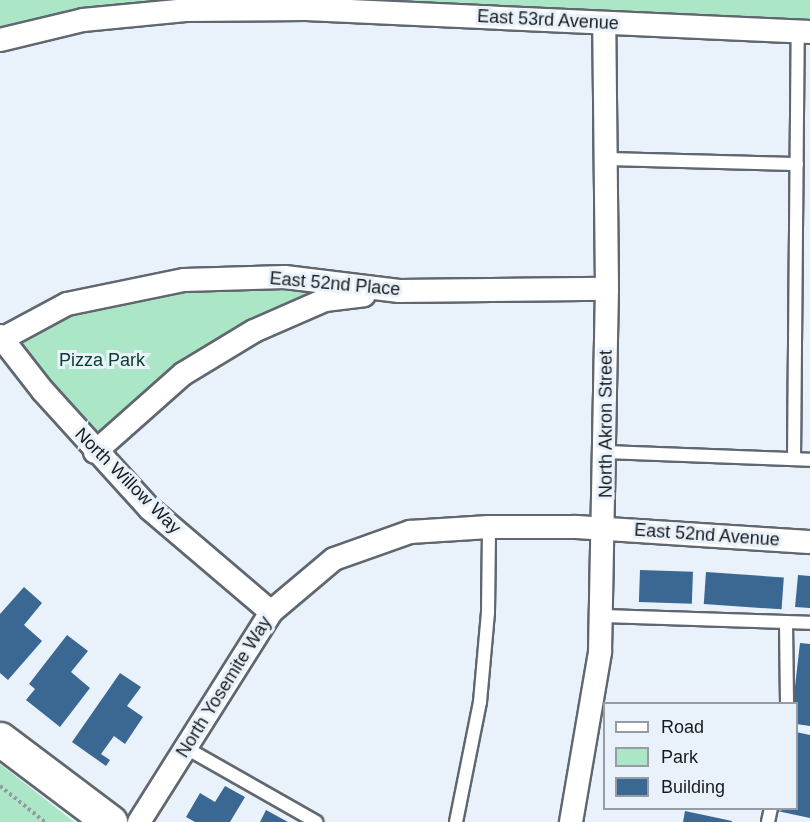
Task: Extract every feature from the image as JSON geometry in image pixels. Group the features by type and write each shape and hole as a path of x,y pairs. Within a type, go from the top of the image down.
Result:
{"street":[{"name":"East 53rd Avenue","path":"0,39 83,20 186,10 306,9 804,32"},
{"name":"North Akron Street","path":"571,822 600,652 602,616 607,289 604,23"},
{"name":"East 52nd Place","path":"1,338 67,304 184,280 285,277 399,291 607,289"},
{"path":"96,452 183,374 254,332 325,300 399,291"},
{"name":"North Willow Way","path":"1,338 96,452 150,509 271,612"},
{"name":"North Yosemite Way","path":"139,822 271,612 334,559 410,532 489,527 605,528"},
{"name":"East 52nd Avenue","path":"605,528 810,542"},
{"path":"0,739 110,822"}],"lane":[{"path":"795,459 797,164 804,32"},
{"path":"605,159 797,164"},
{"path":"605,452 810,460"},
{"path":"456,822 480,702 488,613 489,527"},
{"path":"602,616 810,623"},
{"path":"786,622 787,702"},
{"path":"186,748 316,822"}],"path":[{"path":"0,786 45,822"}],"green space":[{"path":"0,0 810,0 810,23 297,1 0,31"},
{"name":"Pizza Park","path":"184,280 399,291 254,331 95,452 2,339 67,304"},
{"path":"0,764 73,821 75,822 0,822"}],"building":[{"path":"640,570 693,572 692,604 639,602"},
{"path":"706,572 784,577 782,609 704,604"},
{"path":"798,575 810,576 810,608 795,607"},
{"path":"24,587 42,603 24,625 42,641 8,680 0,673 0,614"},
{"path":"67,635 88,651 71,672 90,688 60,727 26,700 35,689 29,684"},
{"path":"800,643 810,644 810,726 798,724 798,702 793,702"},
{"path":"120,673 141,687 127,706 143,717 125,744 114,736 101,754 110,760 106,766 72,742"},
{"path":"798,732 810,735 810,818 777,811 798,810"},
{"path":"225,786 245,797 230,822 195,822 186,817 200,793 215,802"},
{"path":"266,810 288,822 260,822"},
{"path":"685,811 732,821 732,822 683,822"}]}
